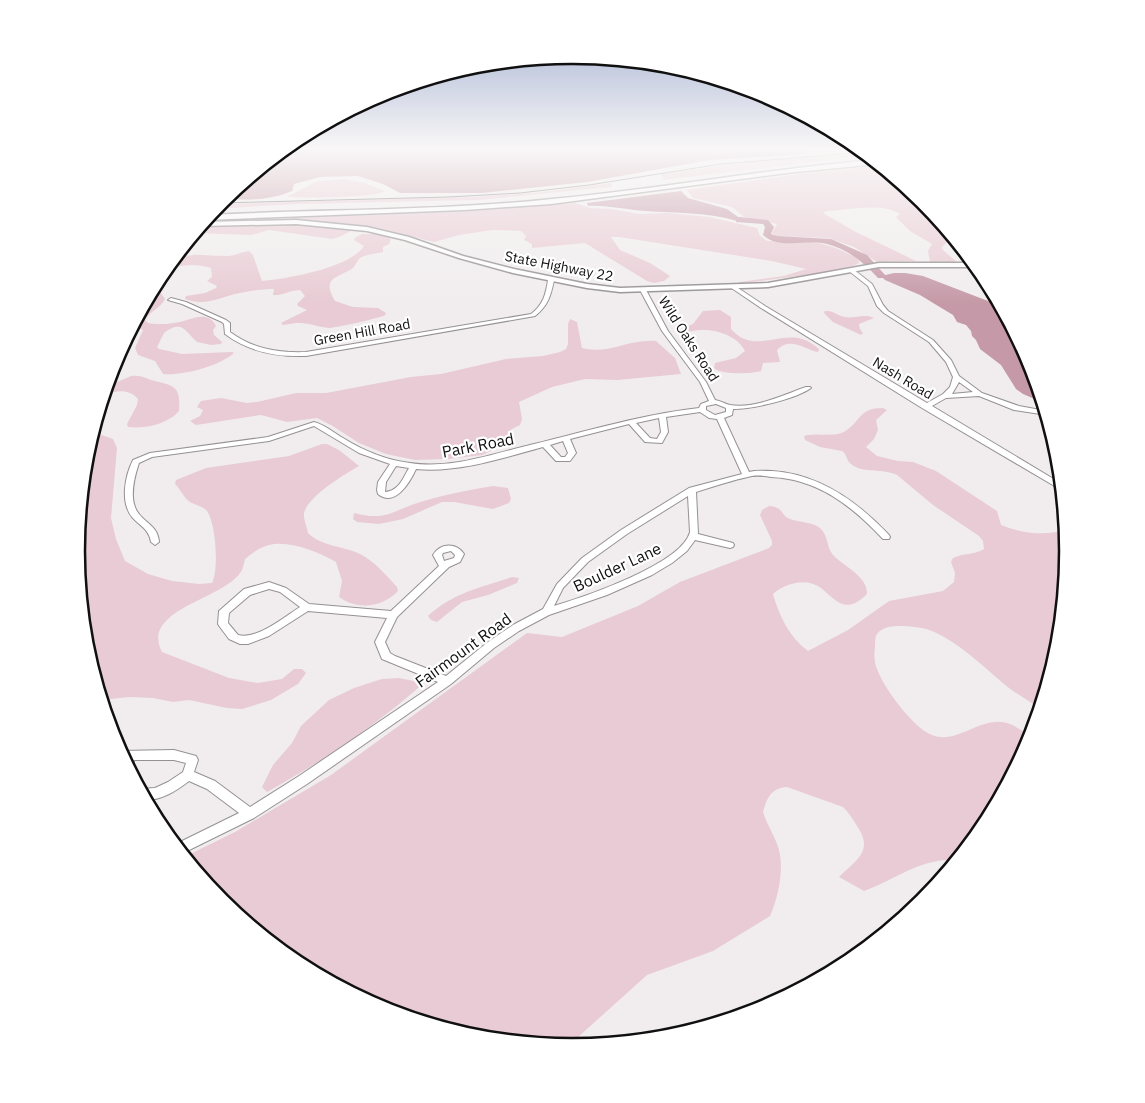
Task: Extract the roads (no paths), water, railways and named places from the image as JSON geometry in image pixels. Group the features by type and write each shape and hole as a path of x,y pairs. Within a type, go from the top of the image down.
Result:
{"highway":[{"path":"224,212 464,201"},
{"path":"218,218 552,201"}],"main road":[{"name":"State Highway 22","path":"212,224 288,222 368,229 408,238 486,264 551,280 608,289 643,290 733,287 789,282 879,265 966,264"}],"street":[{"path":"851,270 870,285 880,306 886,312 921,334 940,350 949,360 956,377 980,394 1017,408 1040,412"},
{"name":"Green Hill Road","path":"171,300 184,303 224,321 227,323 227,334 250,346 271,353 306,354 534,315 546,304 551,280"},
{"name":"Nash Road","path":"733,287 925,406 1055,483"},
{"name":"Wild Oaks Road","path":"643,290 665,331 703,382 713,402"},
{"path":"946,396 953,388 956,377"},
{"path":"713,402 722,403 730,408 760,403 808,388"},
{"path":"925,406 946,396 980,394"},
{"name":"Park Road","path":"155,542 153,530 133,512 129,496 136,462 150,455 269,439 314,424 350,447 394,463 413,467 449,466 566,439 630,421 702,410 703,406 713,402"},
{"path":"702,410 708,416 720,418 729,413 730,408"},
{"path":"630,421 648,440 659,441 664,435 666,428 662,415"},
{"path":"720,418 746,475"},
{"path":"545,444 559,459 567,459 572,453 566,439"},
{"path":"394,463 381,482 380,489 382,494 391,495 401,489 413,467"},
{"path":"546,612 560,586 585,560 624,532 692,490 746,475 788,476 810,481 831,491 869,519 886,537"},
{"path":"692,490 692,536 730,544"},
{"name":"Boulder Lane","path":"546,612 607,592 655,568 678,554 692,536"},
{"path":"446,565 393,615 380,642 386,656 447,681"},
{"path":"307,607 277,626 250,638 239,640 233,637 222,624 224,611 247,592 268,584 283,590 307,607 393,615"},
{"name":"Fairmount Road","path":"184,846 250,814 303,780 447,681 490,645 546,612"},
{"path":"131,759 174,755 192,760 188,774 162,792 150,795"},
{"path":"188,774 211,785 250,814"}],"waterway":[{"path":"739,220 765,222 770,227 767,235 775,239 828,241 864,257 881,276"}],"railway":[{"path":"233,203 278,201"}]}
